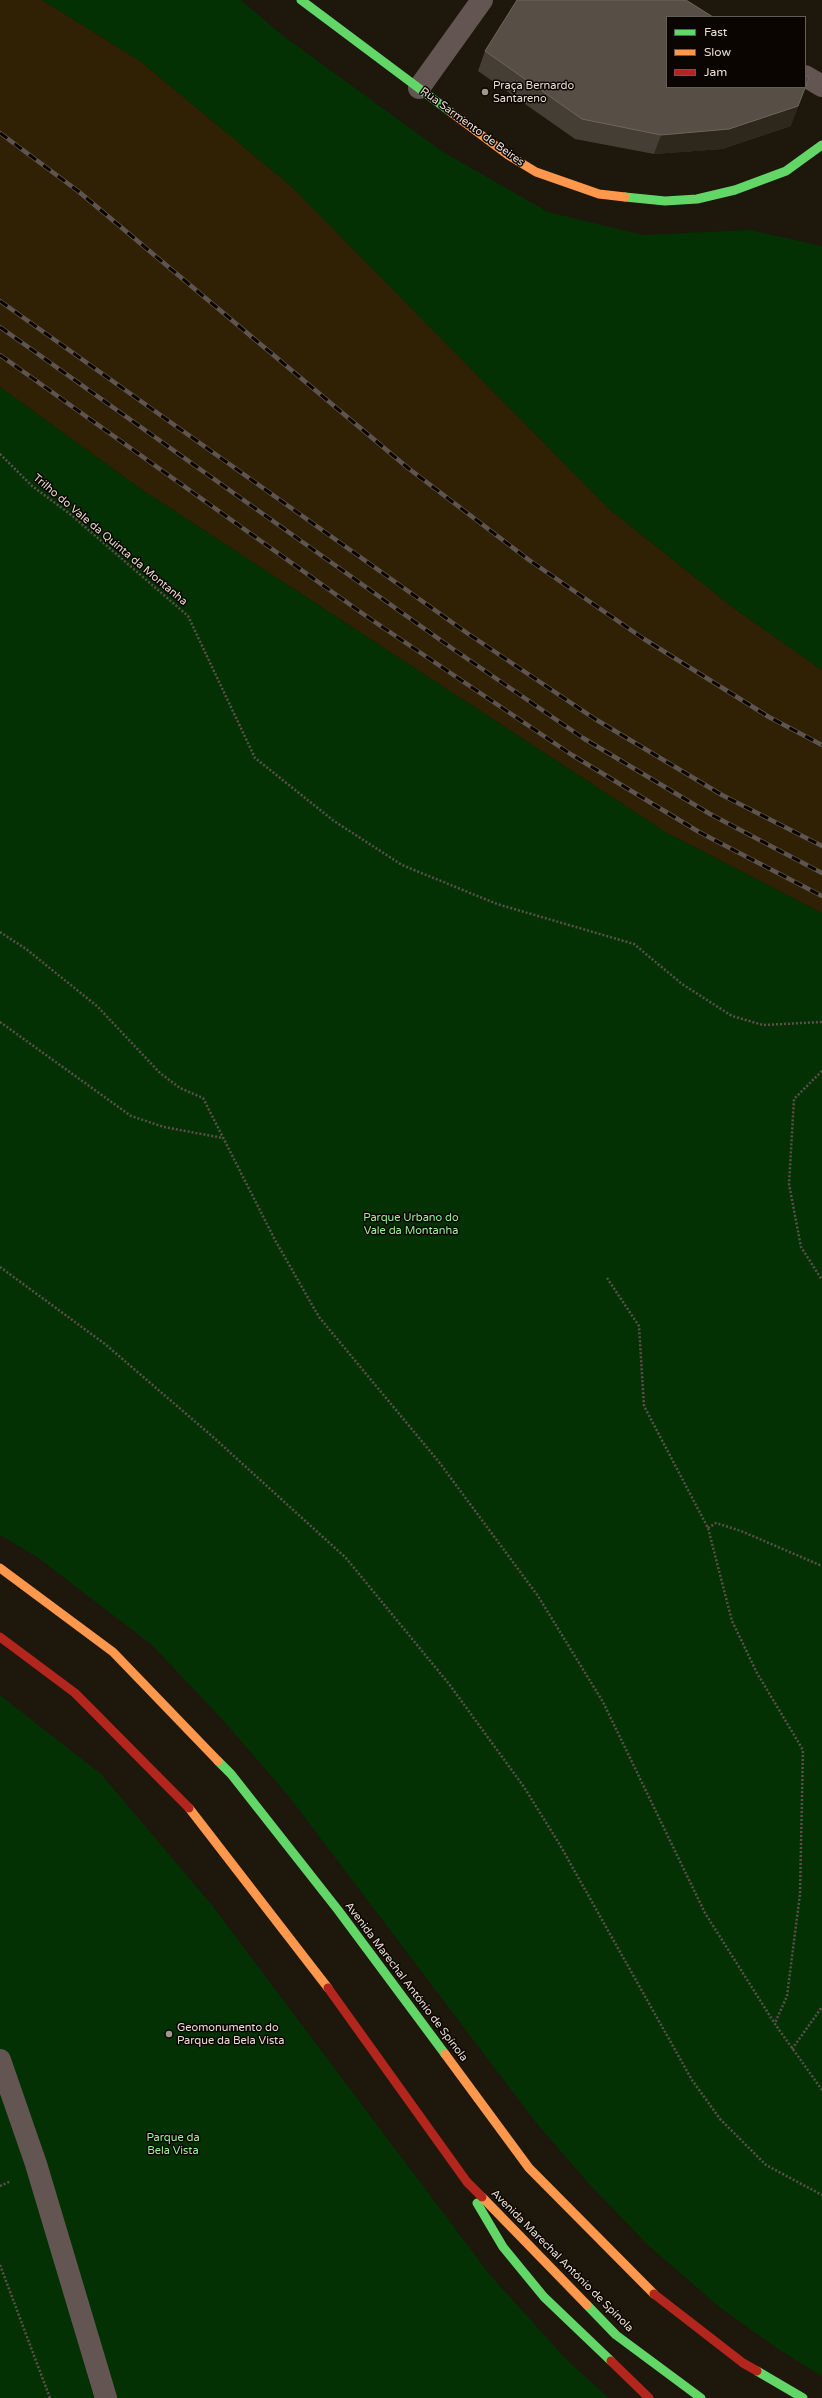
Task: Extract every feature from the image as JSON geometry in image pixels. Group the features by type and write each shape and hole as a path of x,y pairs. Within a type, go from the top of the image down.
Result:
{"main road":[{"name":"Rua Sarmento de Beires","path":"301,0 508,155 536,172 599,194 624,198 665,201 697,199 735,190 786,171 822,145"},
{"name":"Avenida Marechal António de Spínola","path":"0,1568 113,1652 231,1774 338,1910 529,2168 645,2287 743,2363 803,2398"},
{"name":"Avenida Marechal António de Spínola","path":"0,1637 75,1693 191,1810 297,1946 467,2182 616,2335 701,2398"},
{"path":"467,2182 487,2222 503,2247 544,2296 649,2398"}],"street":[{"path":"419,88 482,0"},
{"path":"806,77 822,86"},
{"path":"0,2060 36,2164 106,2398"}],"path":[{"name":"Trilho do Vale da Quinta da Montanha","path":"0,454 32,486 70,514 188,616 255,758 334,821 402,865 482,898 634,944 682,984 732,1016 763,1025 822,1022"},
{"path":"0,932 26,949 97,1006 160,1073 180,1088 204,1098 275,1240 319,1317 438,1462 546,1609 604,1702 705,1913 775,2024 822,2090"},
{"path":"0,1022 131,1116 164,1127 224,1138"},
{"path":"822,1071 794,1099 788,1184 801,1247 822,1280"},
{"path":"0,1267 105,1344 213,1437 346,1558 449,1684 524,1787 560,1845 692,2080 720,2119 766,2165 822,2195"},
{"path":"607,1278 639,1326 644,1406 708,1528 732,1621 756,1673 803,1750 800,1894 787,1996 775,2024"},
{"path":"708,1528 716,1523 734,1529 822,1566"},
{"path":"792,2048 822,2007"},
{"path":"0,2265 50,2398"}],"shaded area":[{"path":"0,0 42,0 140,61 291,186 609,509 735,609 822,670 822,913 667,833 141,489 0,387"}],"green space":[{"path":"42,0 241,0 282,35 443,152 548,212 643,235 750,230 822,246 822,670 735,609 609,509 291,186 140,61"},
{"name":"Parque Urbano do Vale da Montanha","path":"0,387 141,489 667,833 822,913 822,2376 778,2349 718,2306 649,2246 591,2186 537,2124 287,1794 221,1718 152,1645 37,1557 0,1535"},
{"name":"Parque da Bela Vista","path":"0,1695 101,1774 211,1904 490,2275 565,2358 609,2398 0,2398"}],"building":[{"path":"517,0 686,0 711,16 666,16 666,88 805,88 798,106 729,129 661,135 582,119 485,51"},
{"path":"806,76 809,78 806,86"}],"railway":[{"path":"0,133 78,191 408,468 529,560 644,639 769,717 822,745"},
{"path":"0,301 467,633 595,719 722,795 822,846"},
{"path":"0,327 453,649 583,738 710,814 822,873"},
{"path":"0,355 366,616 572,755 699,832 822,896"}],"traffic: fast":[{"path":"301,0 452,113"},
{"path":"625,197 665,201 697,199 735,190 786,171 822,145"},
{"path":"218,1761 231,1774 338,1910 445,2054"},
{"path":"477,2203 503,2247 544,2297 611,2361"},
{"path":"587,2305 616,2335 701,2398"},
{"path":"757,2371 803,2398"}],"traffic: slow":[{"path":"452,113 508,155 536,172 599,194 625,197"},
{"path":"0,1568 113,1652 218,1761"},
{"path":"189,1808 328,1988"},
{"path":"445,2054 529,2168 654,2294"},
{"path":"482,2197 587,2305"}],"traffic: jam":[{"path":"0,1637 75,1693 189,1808"},
{"path":"328,1988 467,2182 482,2197"},
{"path":"654,2294 743,2363 757,2371"},
{"path":"611,2361 649,2398"}],"place":[{"name":"Praça Bernardo Santareno","path":"485,92"},
{"name":"Geomonumento do Parque da Bela Vista","path":"169,2034"}]}
